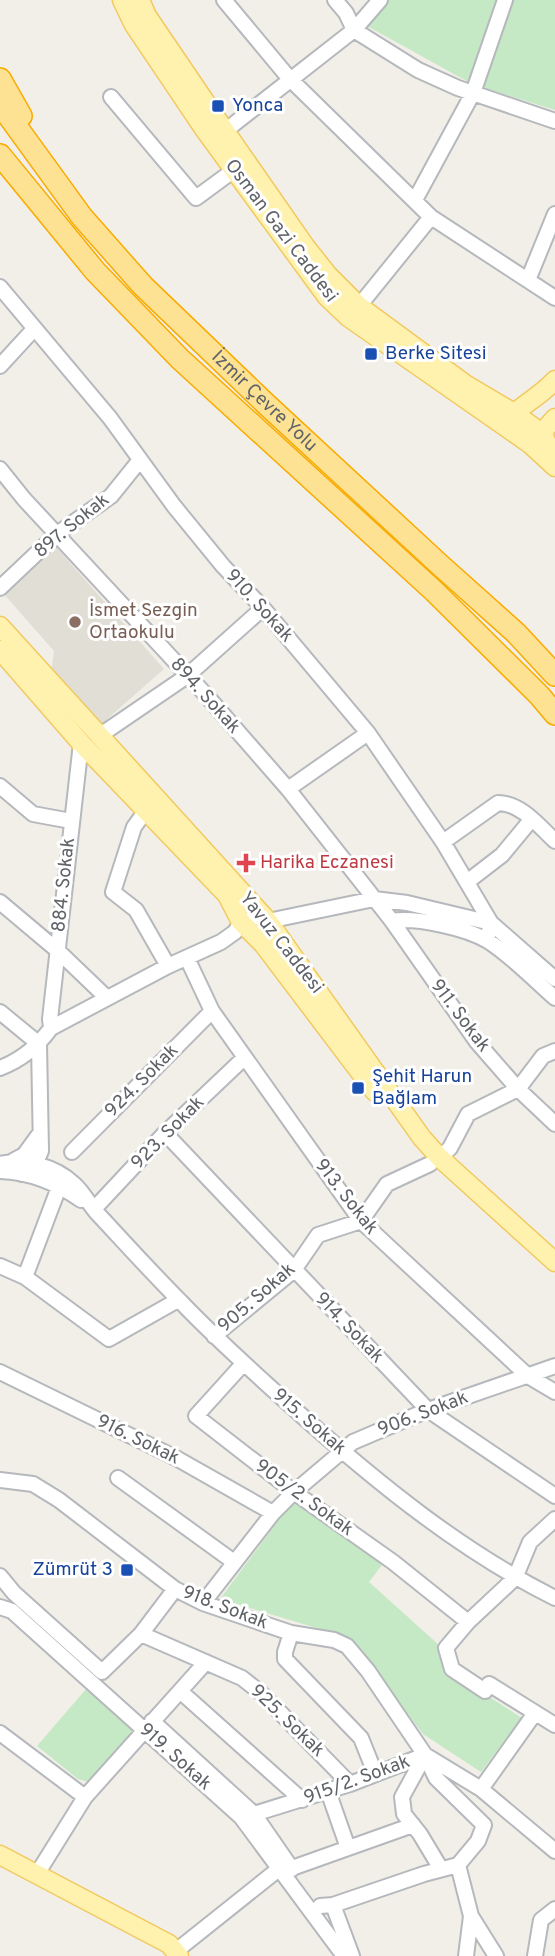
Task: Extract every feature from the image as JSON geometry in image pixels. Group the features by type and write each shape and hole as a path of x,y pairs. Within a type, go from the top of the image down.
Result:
{"highway":[{"path":"0,79 39,156"},
{"name":"İzmir Çevre Yolu","path":"0,104 82,216 134,277 180,324 516,633 555,675"},
{"name":"İzmir Çevre Yolu","path":"0,155 95,271 180,359 434,591 540,695 555,714"}],"main road":[{"name":"Osman Gazi Caddesi","path":"122,0 134,25 234,170 327,297 348,317 508,420 555,454"},
{"name":"Osman Gazi Caddesi","path":"140,0 225,131 314,258 359,306 465,384 508,420"},
{"path":"508,420 542,394 555,380"},
{"path":"536,439 555,418"},
{"name":"Osman Gazi Caddesi","path":"536,439 555,467"},
{"name":"Yavuz Caddesi","path":"0,626 99,736 253,924 263,944 435,1161 555,1274"},
{"name":"Yavuz Caddesi","path":"0,650 81,743 147,809 253,924"},
{"name":"Yavuz Caddesi","path":"435,1161 555,1262"},
{"path":"0,1854 169,1944 178,1954"}],"street":[{"path":"223,0 289,78 431,217 555,298"},
{"path":"335,0 346,13 354,30 418,69 473,93 555,121"},
{"path":"225,131 289,78 354,30 380,0"},
{"path":"415,200 473,93 505,0"},
{"path":"111,97 195,198 234,170"},
{"path":"528,280 555,214"},
{"path":"359,306 431,217"},
{"name":"910. Sokak","path":"0,287 110,418 174,506 223,566 263,608 368,733 443,842 491,923"},
{"path":"0,366 34,330"},
{"name":"897. Sokak","path":"0,588 57,534 111,496 140,460"},
{"name":"894. Sokak","path":"0,469 24,499 288,789 374,899"},
{"path":"99,736 187,676 263,608"},
{"path":"288,789 368,733"},
{"name":"884. Sokak","path":"51,1028 57,950 81,743"},
{"path":"0,786 33,814 71,821"},
{"path":"443,842 498,803 509,803 555,841"},
{"path":"147,809 134,827 113,892 136,910 168,965"},
{"path":"467,882 502,855 531,820"},
{"path":"0,1068 12,1064 39,1044 51,1028 168,965 221,942 235,932 253,924 374,899 407,903 491,923 555,979"},
{"name":"911. Sokak","path":"374,899 477,1042 518,1089 555,1124"},
{"path":"0,902 57,950 106,997"},
{"path":"391,921 403,919 440,925 486,940 555,998"},
{"path":"486,940 491,923"},
{"name":"913. Sokak","path":"187,958 212,1011 243,1059 361,1221 528,1376 555,1392"},
{"name":"924. Sokak","path":"72,1152 212,1011"},
{"path":"0,1012 39,1044 42,1086 39,1139 28,1170"},
{"path":"361,1221 387,1184 435,1161 450,1148 468,1114 518,1089 543,1056 555,1051"},
{"name":"923. Sokak","path":"94,1209 165,1133 243,1059"},
{"name":"914. Sokak","path":"165,1133 428,1410 555,1496"},
{"path":"7,1163 24,1155 39,1139"},
{"path":"39,1139 57,1171"},
{"name":"915. Sokak","path":"7,1163 28,1170 94,1209"},
{"name":"915. Sokak","path":"0,1171 57,1171 75,1184 94,1209 178,1300 243,1364 342,1451 433,1524 515,1578 555,1598"},
{"path":"25,1277 59,1187"},
{"name":"905. Sokak","path":"214,1336 294,1270 318,1235 361,1221"},
{"path":"0,1266 25,1277 109,1339 178,1300"},
{"name":"905/2. Sokak","path":"243,1364 196,1416 293,1492 393,1562 468,1622"},
{"name":"906. Sokak","path":"203,1603 293,1492 353,1442 428,1410 555,1366"},
{"name":"916. Sokak","path":"0,1372 176,1458 274,1513"},
{"path":"118,1478 234,1562"},
{"name":"918. Sokak","path":"0,1480 33,1484 42,1489 175,1589 203,1603 291,1633 334,1640 347,1646 368,1671 425,1755 436,1778 484,1825 478,1841 458,1864"},
{"path":"555,1519 530,1542 515,1578 468,1622 446,1648 452,1668 485,1691 489,1684 555,1725"},
{"path":"0,1576 14,1593 102,1672 141,1634 175,1589"},
{"name":"919. Sokak","path":"0,1607 12,1611 254,1814 344,1956"},
{"path":"291,1633 285,1659 361,1738 375,1773"},
{"name":"925. Sokak","path":"141,1634 242,1678 261,1693 350,1784"},
{"path":"37,1874 85,1797 206,1662"},
{"path":"180,1691 302,1800"},
{"path":"481,1789 535,1713"},
{"name":"919. Sokak","path":"148,1725 241,1816 286,1868 327,1905 352,1956"},
{"path":"0,1733 85,1797"},
{"path":"425,1755 402,1797 404,1814 441,1869"},
{"name":"915/2. Sokak","path":"254,1814 350,1784 425,1755 481,1789 555,1851"},
{"path":"328,1791 348,1848"},
{"path":"178,1954 286,1868 413,1825"},
{"path":"327,1905 458,1864 471,1916 496,1956"},
{"name":"919. Sokak","path":"327,1905 327,1930"},
{"path":"535,1956 541,1920 555,1909"},
{"path":"466,1956 471,1916"}],"shaded area":[{"name":"İsmet Sezgin Ortaokulu","path":"56,547 164,669 98,727 51,674 54,651 3,593"}],"green space":[{"path":"389,0 555,0 555,110 472,84 367,26"},
{"path":"295,1498 385,1561 369,1582 440,1646 449,1671 522,1718 481,1772 423,1734 380,1677 340,1635 220,1599"},
{"path":"87,1688 132,1730 133,1736 88,1782 78,1779 37,1746"}],"place":[{"name":"Yonca","path":"218,106"},
{"name":"Berke Sitesi","path":"371,354"},
{"name":"İsmet Sezgin Ortaokulu","path":"75,622"},
{"name":"Harika Eczanesi","path":"246,863"},
{"name":"Şehit Harun Bağlam","path":"358,1088"},
{"name":"Zümrüt 3","path":"127,1570"}]}
